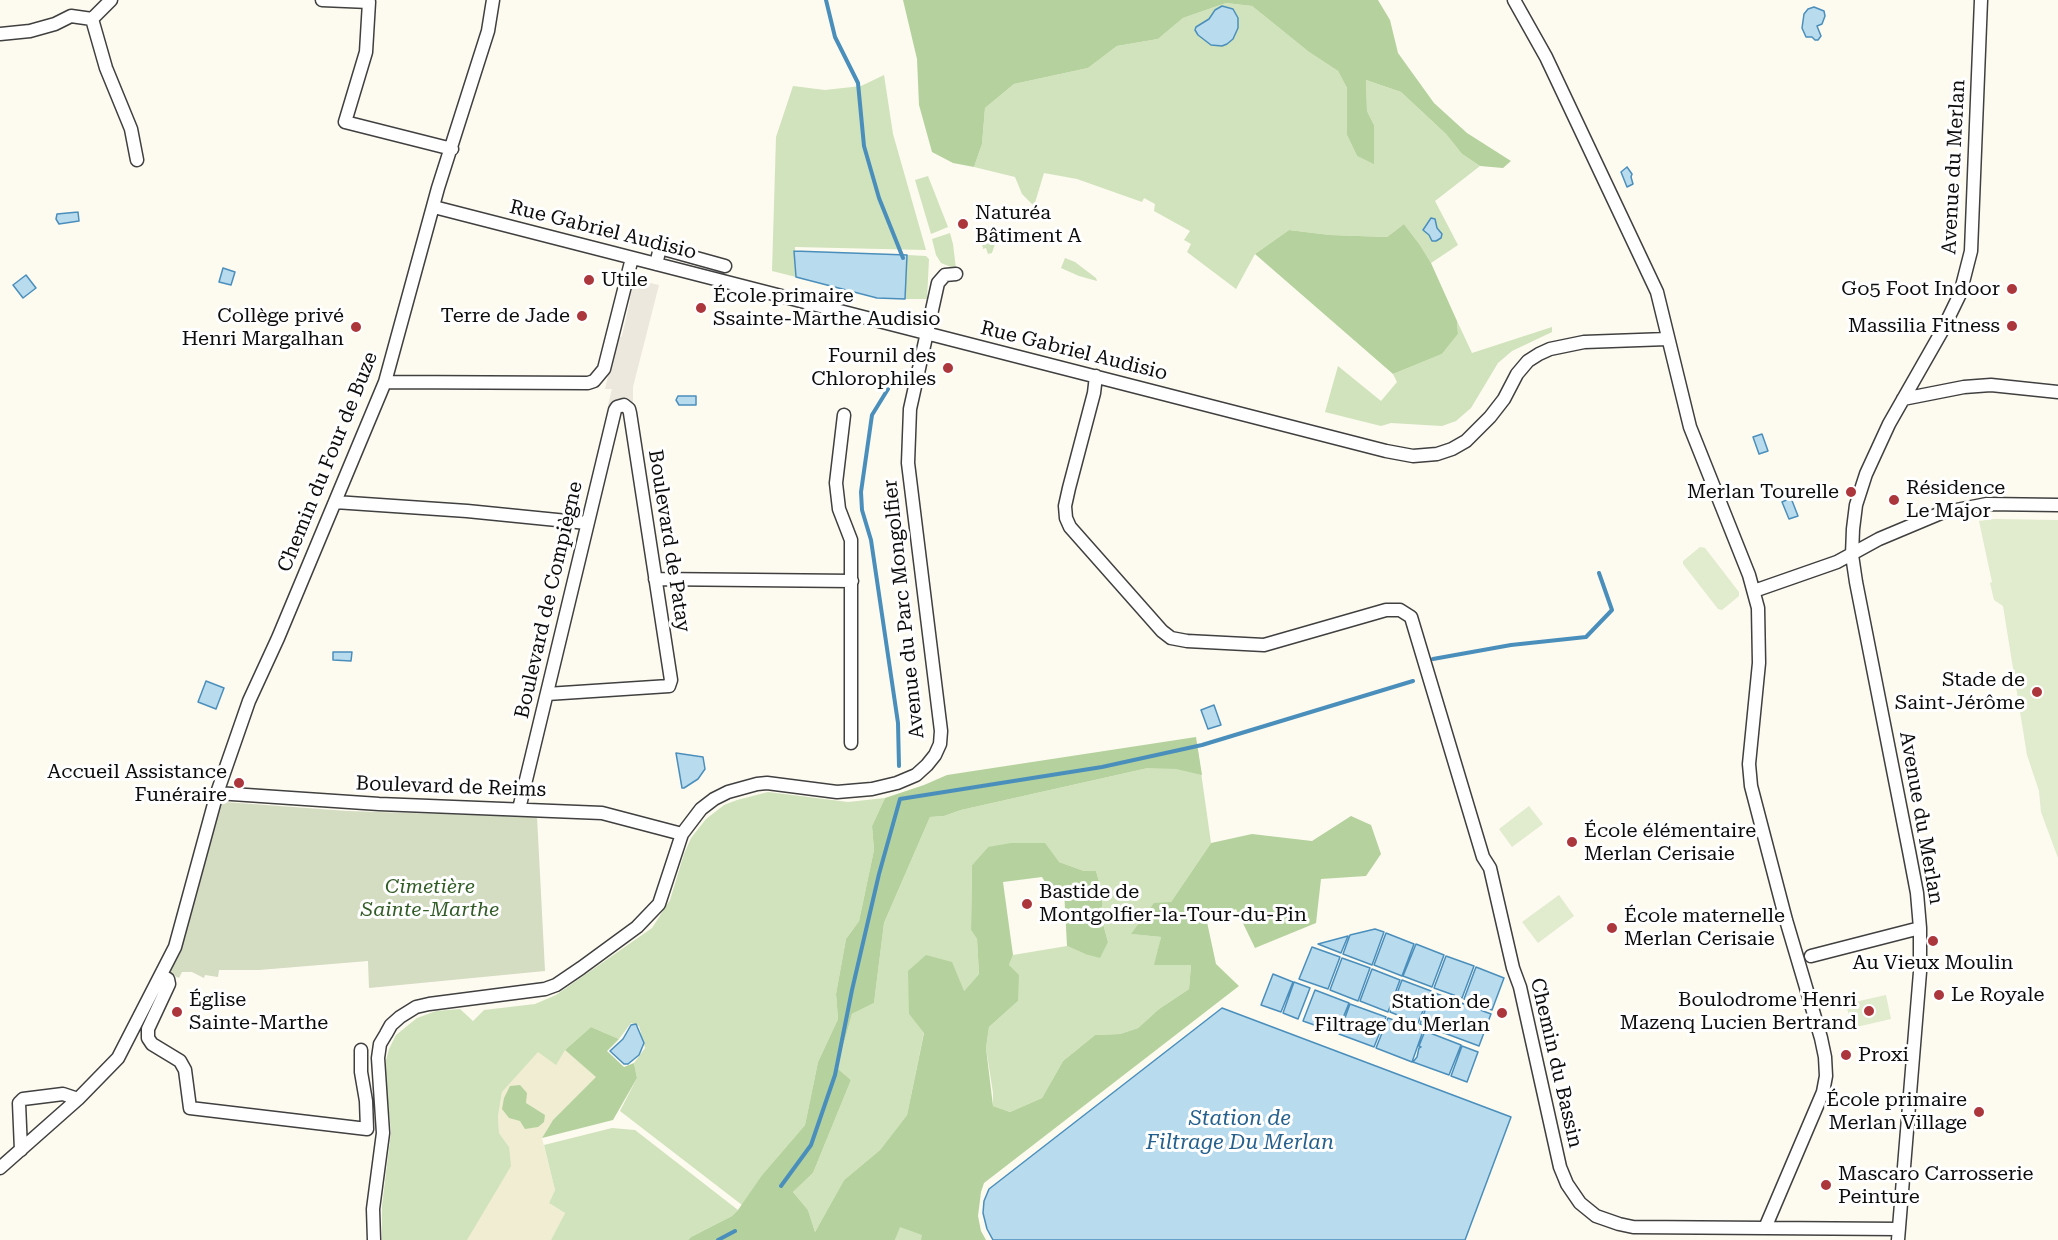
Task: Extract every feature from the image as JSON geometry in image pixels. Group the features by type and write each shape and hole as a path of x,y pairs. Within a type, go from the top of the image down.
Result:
{"street":[{"path":"92,19 111,0"},
{"path":"322,0 369,1 366,52 345,122 452,149"},
{"name":"Chemin du Four de Buze","path":"0,1168 78,1099 118,1058 175,947 217,793 249,701 278,638 385,382 434,207 488,31 493,0"},
{"path":"1514,0 1546,57 1657,292 1690,427 1754,591 1758,608 1759,663 1749,764 1751,786 1821,1038 1826,1076 1824,1092 1765,1228"},
{"name":"Avenue du Merlan","path":"1899,1235 1920,972 1920,928 1917,893 1852,555 1856,509 1861,489 1881,440 1960,294 1971,251 1981,0"},
{"path":"0,34 30,31 55,24 71,16 92,19"},
{"path":"92,19 106,68 131,129 137,160"},
{"name":"Rue Gabriel Audisio","path":"434,207 1399,455 1427,456 1452,449 1478,431 1504,399 1517,374 1528,361 1550,349 1584,342 1667,339"},
{"path":"656,264 660,248 725,266"},
{"path":"385,382 594,381 604,369 632,258"},
{"name":"Avenue du Parc Mongolfier","path":"374,1240 373,1209 383,1133 378,1058 380,1044 391,1024 408,1011 429,1004 533,992 556,985 637,927 659,904 682,834 701,809 714,799 728,792 767,783 837,792 856,791 897,783 916,775 927,765 940,744 941,731 908,463 910,410 938,283 945,275 956,274"},
{"name":"Chemin du Bassin","path":"1096,376 1094,393 1069,488 1065,507 1066,518 1070,527 1162,631 1171,638 1264,645 1386,610 1400,610 1411,617 1484,857 1490,868 1513,968 1521,987 1560,1167 1567,1184 1580,1203 1596,1216 1619,1224 1648,1227 1765,1228 1899,1235"},
{"path":"1903,399 1964,387 1991,385 2058,392"},
{"name":"Boulevard de Compiègne","path":"519,809 615,410 624,405"},
{"name":"Boulevard de Patay","path":"547,694 669,686 671,680 630,412 624,405"},
{"path":"844,415 836,498 851,540 851,743"},
{"path":"335,502 467,511 587,523"},
{"path":"1754,591 1852,555 1875,541 1922,521 1961,508 1987,504 2058,505"},
{"path":"656,579 852,581"},
{"name":"Boulevard de Reims","path":"217,793 379,804 602,813 682,834"},
{"path":"1812,956 1920,928"},
{"path":"162,976 168,979 169,984 148,1029 148,1038 152,1044 180,1061 184,1070 190,1108 367,1129 361,1050"},
{"path":"21,1150 20,1103 23,1099 63,1094 78,1099"}],"shaded area":[{"path":"632,279 659,285 633,387 633,405 621,400 611,406 608,405 612,389 605,389 617,339 622,336 630,301 628,295"},
{"path":"565,1050 597,1077 553,1120 542,1138 555,1190 549,1203 565,1213 551,1240 467,1240 509,1147 499,1133 498,1116 502,1092 538,1051"}],"green space":[{"path":"903,0 1378,0 1390,20 1398,53 1434,103 1467,133 1511,161 1503,168 1480,166 1462,154 1446,134 1401,92 1366,80 1367,111 1374,125 1374,164 1357,156 1347,135 1347,88 1338,71 1309,52 1252,6 1226,3 1183,18 1158,39 1117,46 1088,68 1014,84 985,108 982,144 974,167 953,163 932,152 919,105 917,59"},
{"path":"1226,3 1252,6 1309,52 1338,71 1347,88 1347,135 1357,156 1374,163 1374,125 1367,111 1366,80 1401,92 1446,134 1462,154 1480,166 1435,201 1458,245 1431,263 1404,224 1387,237 1330,235 1289,230 1255,254 1236,289 1187,252 1191,244 1184,240 1190,231 1154,211 1155,204 1144,198 1142,202 1077,179 1044,173 1034,206 1022,194 1015,177 974,167 982,144 985,108 1014,84 1088,68 1117,46 1158,39 1183,18"},
{"path":"884,75 893,134 926,250 795,247 796,277 772,271 776,137 793,86 825,90 861,86"},
{"path":"928,176 948,227 931,234 915,180"},
{"path":"1404,224 1431,263 1457,321 1458,334 1442,354 1393,374 1255,254 1289,230 1330,235 1387,237"},
{"path":"950,233 956,269 941,263 936,255 932,239"},
{"path":"989,235 996,241 992,253 988,254 986,248 983,249 981,237"},
{"path":"907,255 926,256 929,259 927,299 905,299"},
{"path":"1065,258 1075,262 1097,281 1061,268"},
{"path":"1457,321 1472,353 1552,327 1552,332 1512,351 1498,363 1471,408 1456,421 1442,426 1391,423 1381,426 1325,412 1338,366 1381,401 1397,382 1393,374 1442,354 1458,334"},
{"name":"Stade de Saint-Jérôme","path":"1994,519 2058,520 2058,858 2041,812 2039,791 2027,755 2003,606 1994,600 1990,583 1992,582 1979,521"},
{"path":"1700,547 1705,548 1739,592 1739,596 1722,610 1718,609 1683,564 1683,561"},
{"path":"1196,737 1202,775 1176,769 1148,768 961,810 944,816 930,817 884,923 874,1003 852,1014 837,1068 851,1080 813,1173 793,1192 808,1210 815,1232 844,1180 880,1150 907,1115 924,1033 909,1014 908,971 926,955 952,962 964,991 979,974 977,939 971,930 972,865 988,847 1011,843 1045,843 1059,862 1084,871 1096,871 1102,892 1102,920 1108,942 1100,958 1067,946 1064,890 1050,890 1042,877 1003,882 1013,955 1009,965 1019,975 1018,1001 989,1027 986,1048 993,1106 1010,1112 1042,1098 1063,1061 1095,1035 1120,1034 1138,1028 1159,1009 1189,989 1191,965 1154,965 1161,937 1131,934 1154,903 1171,902 1211,843 1252,834 1312,841 1351,816 1371,825 1381,854 1366,876 1321,879 1316,923 1255,948 1236,909 1207,922 1216,964 1239,986 984,1183 978,1216 981,1231 986,1240 921,1240 922,1235 900,1227 895,1240 688,1240 732,1216 762,1175 805,1125 818,1062 838,1019 836,994 846,939 859,921 874,850 872,826 885,798 947,775"},
{"path":"1198,751 1211,843 1171,902 1132,934 1161,937 1155,965 1191,965 1189,989 1159,1009 1138,1028 1120,1034 1095,1035 1063,1061 1042,1098 1010,1112 993,1106 986,1048 989,1027 1018,1001 1009,965 1013,955 1067,946 1085,954 1108,942 1102,920 1102,892 1096,871 1084,871 1059,862 988,847 972,865 971,930 977,939 979,974 964,991 909,1014 924,1032 907,1115 880,1150 844,1180 815,1232 808,1210 793,1192 813,1173 851,1080 837,1068 852,1014 874,1003 884,923 930,817 944,816 961,810 1148,768"},
{"path":"768,792 848,802 885,798 872,826 874,850 859,921 846,939 836,994 838,1019 818,1062 805,1125 762,1175 742,1205 620,1111 637,1078 634,1063 645,1048 639,1026 631,1023 619,1039 591,1027 565,1050 556,1065 538,1052 502,1092 498,1116 499,1133 509,1147 511,1166 467,1240 382,1240 382,1206 391,1132 385,1074 389,1049 396,1035 417,1018 436,1011 460,1009 473,1021 484,1010 535,1004 556,995 652,928 670,900 691,838 706,819 724,805"},
{"name":"Cimetière Sainte-Marthe","path":"225,802 347,811 537,817 545,971 369,988 368,961 259,970 219,970 218,977 205,975 204,978 192,972 182,972 179,978 168,973 218,807"},
{"path":"1529,806 1543,824 1512,847 1499,829"},
{"path":"1559,895 1574,916 1538,943 1522,922"},
{"name":"Boulodrome Henri Mazenq Lucien Bertrand","path":"1886,995 1891,1019 1852,1028 1846,1004"},
{"path":"591,1027 619,1039 607,1051 624,1067 634,1063 637,1078 613,1120 542,1138 553,1120 596,1077 565,1050"},
{"path":"520,1085 527,1093 526,1103 545,1115 544,1122 538,1127 525,1129 520,1121 509,1118 502,1109 510,1086"},
{"path":"612,1128 635,1130 738,1210 732,1216 688,1240 551,1240 565,1213 549,1203 555,1190 544,1145"},
{"path":"902,1219 964,1240 895,1240"}],"water":[{"path":"1222,6 1233,9 1238,18 1238,28 1233,39 1227,44 1211,45 1195,30"},
{"path":"1814,7 1824,11 1825,16 1822,24 1817,26 1821,36 1818,40 1806,37 1802,28 1804,14 1808,9"},
{"path":"1627,167 1632,174 1633,184 1627,187 1621,172"},
{"path":"78,212 79,221 59,224 56,219 57,214"},
{"path":"1431,218 1435,219 1437,228 1442,234 1441,238 1436,241 1432,241 1423,230"},
{"path":"794,251 907,255 905,299 877,298 796,277"},
{"path":"223,268 235,272 231,285 219,282"},
{"path":"26,275 36,288 23,298 13,285"},
{"path":"678,396 696,396 696,405 679,405 676,400"},
{"path":"1762,434 1768,451 1759,454 1753,437"},
{"path":"1791,498 1798,516 1789,519 1782,502"},
{"path":"333,652 352,652 351,661 333,660"},
{"path":"206,681 224,688 216,709 198,702"},
{"path":"1214,705 1221,725 1208,729 1201,710"},
{"path":"676,753 703,757 705,769 698,779 684,788 682,788"},
{"path":"1375,929 1384,932 1372,965 1343,954 1350,935"},
{"path":"1386,933 1414,944 1402,976 1374,965"},
{"path":"1348,936 1341,953 1318,944"},
{"path":"1416,944 1444,955 1432,987 1403,976"},
{"path":"1312,947 1340,957 1328,989 1299,979"},
{"path":"1446,956 1474,966 1462,998 1434,988"},
{"path":"1342,958 1370,968 1358,1001 1330,990"},
{"path":"1476,967 1504,978 1492,1010 1464,999"},
{"path":"1372,969 1400,980 1388,1012 1360,1001"},
{"path":"1273,974 1293,982 1281,1012 1261,1005"},
{"path":"1402,980 1431,991 1418,1023 1390,1012"},
{"path":"1294,982 1310,988 1298,1019 1283,1013"},
{"path":"1315,990 1349,1003 1337,1033 1303,1021"},
{"path":"1432,992 1491,1014 1479,1046 1420,1024"},
{"path":"1350,1004 1386,1017 1374,1047 1339,1034"},
{"name":"Station de Filtrage Du Merlan","path":"1222,1008 1511,1117 1465,1240 993,1240 987,1229 983,1213 984,1201 989,1189"},
{"path":"1388,1018 1423,1031 1412,1062 1376,1048"},
{"path":"636,1024 644,1043 639,1055 628,1064 624,1064 610,1051 623,1039 631,1025"},
{"path":"1425,1031 1461,1045 1449,1075 1413,1062 1421,1047 1419,1046"},
{"path":"1462,1046 1478,1052 1467,1082 1451,1076"}],"waterway":[{"path":"826,0 835,37 858,83 864,146 879,198 903,258"},
{"path":"888,389 872,415 861,492 862,510 871,540 898,723 899,766"},
{"path":"1433,659 1511,645 1586,637 1612,610 1599,573"},
{"path":"781,1186 811,1145 835,1075 879,874 900,799 1102,767 1202,745 1413,681"},
{"path":"718,1240 735,1231"}],"place":[{"name":"Naturéa Bâtiment A","path":"963,224"},
{"name":"Utile","path":"589,280"},
{"name":"Go5 Foot Indoor","path":"2012,289"},
{"name":"École primaire Ssainte-Marthe Audisio","path":"701,308"},
{"name":"Terre de Jade","path":"582,316"},
{"name":"Massilia Fitness","path":"2012,326"},
{"name":"Collège privé Henri Margalhan","path":"356,327"},
{"name":"Fournil des Chlorophiles","path":"948,368"},
{"name":"Merlan Tourelle","path":"1851,492"},
{"name":"Résidence Le Major","path":"1894,500"},
{"name":"Stade de Saint-Jérôme","path":"2037,692"},
{"name":"Accueil Assistance Funéraire","path":"239,783"},
{"name":"École élémentaire Merlan Cerisaie","path":"1572,842"},
{"name":"Bastide de Montgolfier-la-Tour-du-Pin","path":"1027,904"},
{"name":"École maternelle Merlan Cerisaie","path":"1612,928"},
{"name":"Au Vieux Moulin","path":"1933,941"},
{"name":"Le Royale","path":"1939,995"},
{"name":"Boulodrome Henri Mazenq Lucien Bertrand","path":"1869,1011"},
{"name":"Église Sainte-Marthe","path":"177,1012"},
{"name":"Station de Filtrage du Merlan","path":"1502,1013"},
{"name":"Proxi","path":"1846,1055"},
{"name":"École primaire Merlan Village","path":"1979,1112"},
{"name":"Mascaro Carrosserie Peinture","path":"1826,1185"}]}
